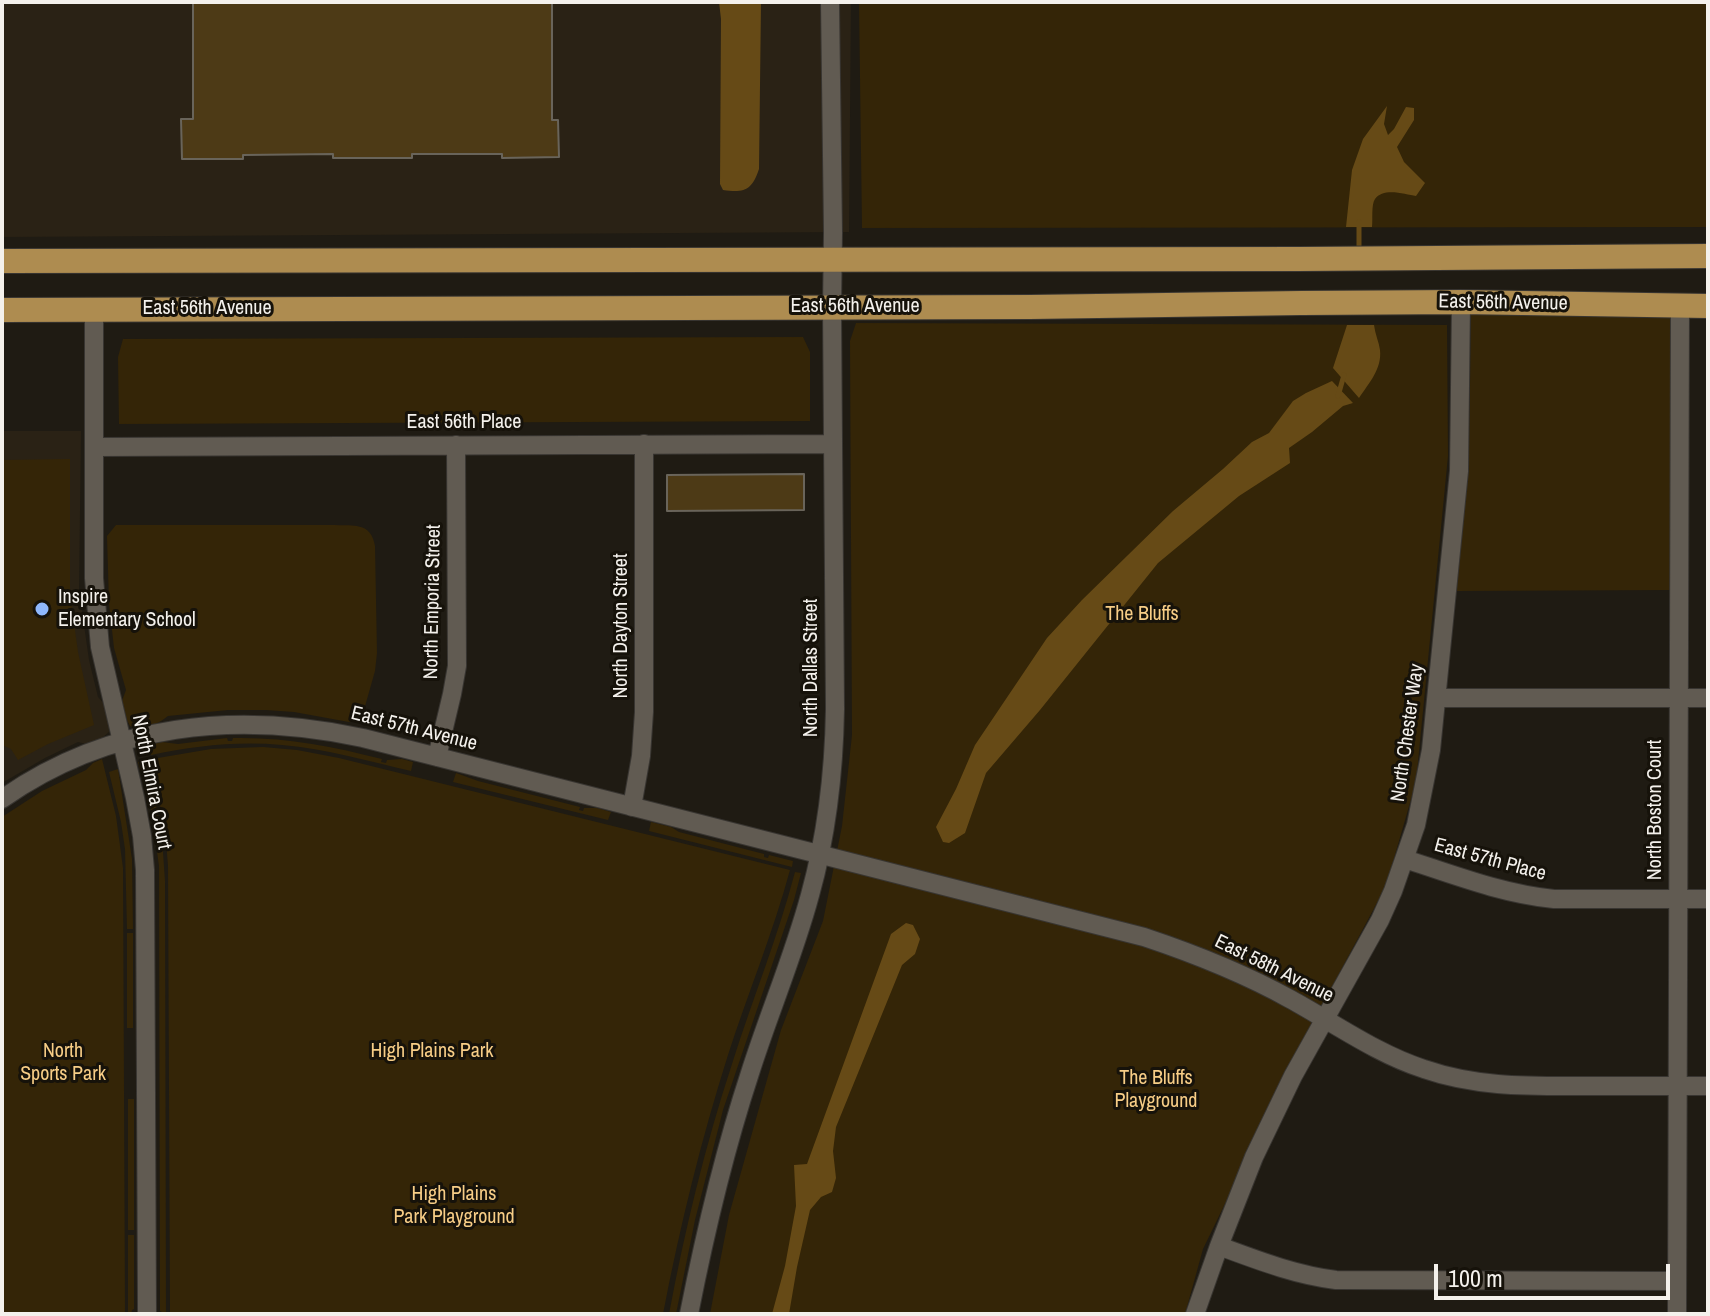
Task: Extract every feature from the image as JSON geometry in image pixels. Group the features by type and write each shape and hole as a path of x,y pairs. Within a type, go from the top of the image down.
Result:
{"main road":[{"path":"2,261 1708,256"},
{"name":"East 56th Avenue","path":"2,310 1030,307 1405,302 1708,306"}],"street":[{"name":"North Dallas Street","path":"689,1314 727,1150 749,1074 804,916 820,855 831,781 834,734 830,2"},
{"name":"North Chester Way","path":"1195,1314 1254,1157 1285,1091 1393,891 1424,795 1430,764 1459,471 1461,302"},
{"name":"North Boston Court","path":"1677,1314 1680,305"},
{"name":"North Elmira Court","path":"94,309 94,578 97,624 139,818 145,870 147,1314"},
{"name":"North Dayton Street","path":"632,807 641,756 644,712 644,444"},
{"name":"East 56th Place","path":"94,447 833,444"},
{"name":"North Emporia Street","path":"437,757 457,666 456,445"},
{"path":"1437,698 1708,698"},
{"name":"East 57th Avenue","path":"2,799 67,763 122,742 162,732 200,726 296,726 437,757 820,855"},
{"name":"East 58th Avenue","path":"820,855 1144,937 1192,953 1263,984 1393,1056 1454,1079 1520,1086 1708,1086"},
{"name":"East 57th Place","path":"1405,859 1531,897 1708,899"},
{"path":"1219,1246 1292,1272 1336,1280 1677,1281"}],"shaded area":[{"path":"2,2 851,2 849,232 2,237"},
{"path":"719,2 761,2 759,169 750,186 737,191 723,190 720,184"},
{"path":"1387,106 1384,124 1388,135 1406,107 1414,108 1414,120 1397,147 1404,162 1425,183 1416,196 1394,192 1379,195 1373,205 1372,227 1346,227 1352,170 1363,139"},
{"path":"1347,325 1374,325 1380,350 1377,370 1359,398 1333,368"},
{"path":"1332,381 1353,403 1343,406 1289,448 1290,463 1239,496 1158,563 986,773 965,833 949,843 943,842 936,827 975,745 1047,638 1173,511 1252,442 1269,433 1293,401"},
{"name":"Inspire Elementary School","path":"2,431 81,431 79,590 89,660 98,697 105,705 110,731 101,739 86,744 78,742 2,783"},
{"path":"906,923 913,925 920,939 915,954 902,965 836,1127 833,1151 836,1178 832,1192 821,1197 810,1210 789,1314 772,1314 796,1206 794,1165 807,1164 891,934"}],"green space":[{"path":"859,2 1708,2 1708,227 862,228"},
{"path":"1471,313 1671,318 1670,590 1454,591 1469,454"},
{"name":"The Bluffs","path":"856,323 1447,325 1448,456 1416,782 1386,886 1313,1022 1203,1249 1185,1314 710,1314 729,1215 781,1030 823,921 842,826 852,735 850,341"},
{"path":"803,337 810,352 810,421 119,424 118,357 123,339"},
{"name":"Inspire Elementary School","path":"70,459 70,594 78,652 94,725 18,760 11,749 2,745 2,460"},
{"path":"116,525 335,525 366,529 375,546 377,653 362,717 349,722 294,712 228,710 168,716 150,726 130,726 122,701 126,690 114,648 109,603 107,536"},
{"path":"227,738 228,741 253,738 290,741 363,754 386,763 387,760 402,759 413,762 411,771 315,749 265,744 216,745 151,755 149,745"},
{"name":"High Plains Park","path":"263,747 339,758 790,870 709,1119 663,1314 170,1314 168,866 152,759 211,749"},
{"name":"North Sports Park","path":"102,759 116,816 123,868 125,1314 2,1314 2,817 42,791"},
{"path":"148,760 162,838 165,881 166,1314 160,1311 159,866 150,801 138,762"},
{"path":"118,769 132,859 133,929 127,929 125,849 109,772"},
{"path":"456,773 580,807 579,810 597,808 611,812 608,820 453,782"},
{"path":"651,822 764,854 764,857 768,858 769,855 793,861 792,867 649,831"},
{"path":"795,872 801,873 794,900 723,1110 695,1220 676,1314 669,1314 713,1126"},
{"path":"127,933 133,933 133,1028 127,1028"},
{"path":"128,1099 134,1099 134,1230 128,1230"},
{"path":"128,1235 134,1235 134,1309 131,1314 128,1314"}],"building":[{"path":"193,2 552,2 552,120 558,120 559,157 412,154 412,158 333,158 333,154 182,159 181,119 193,119"},
{"path":"804,474 804,510 667,511 667,475"}],"waterway":[{"path":"1359,222 1359,252"},
{"path":"1338,396 1344,375"}],"place":[{"name":"Inspire Elementary School","path":"42,609"}],"park label":[{"name":"The Bluffs Playground","path":"1156,1090"},
{"name":"High Plains Park Playground","path":"454,1206"}]}
